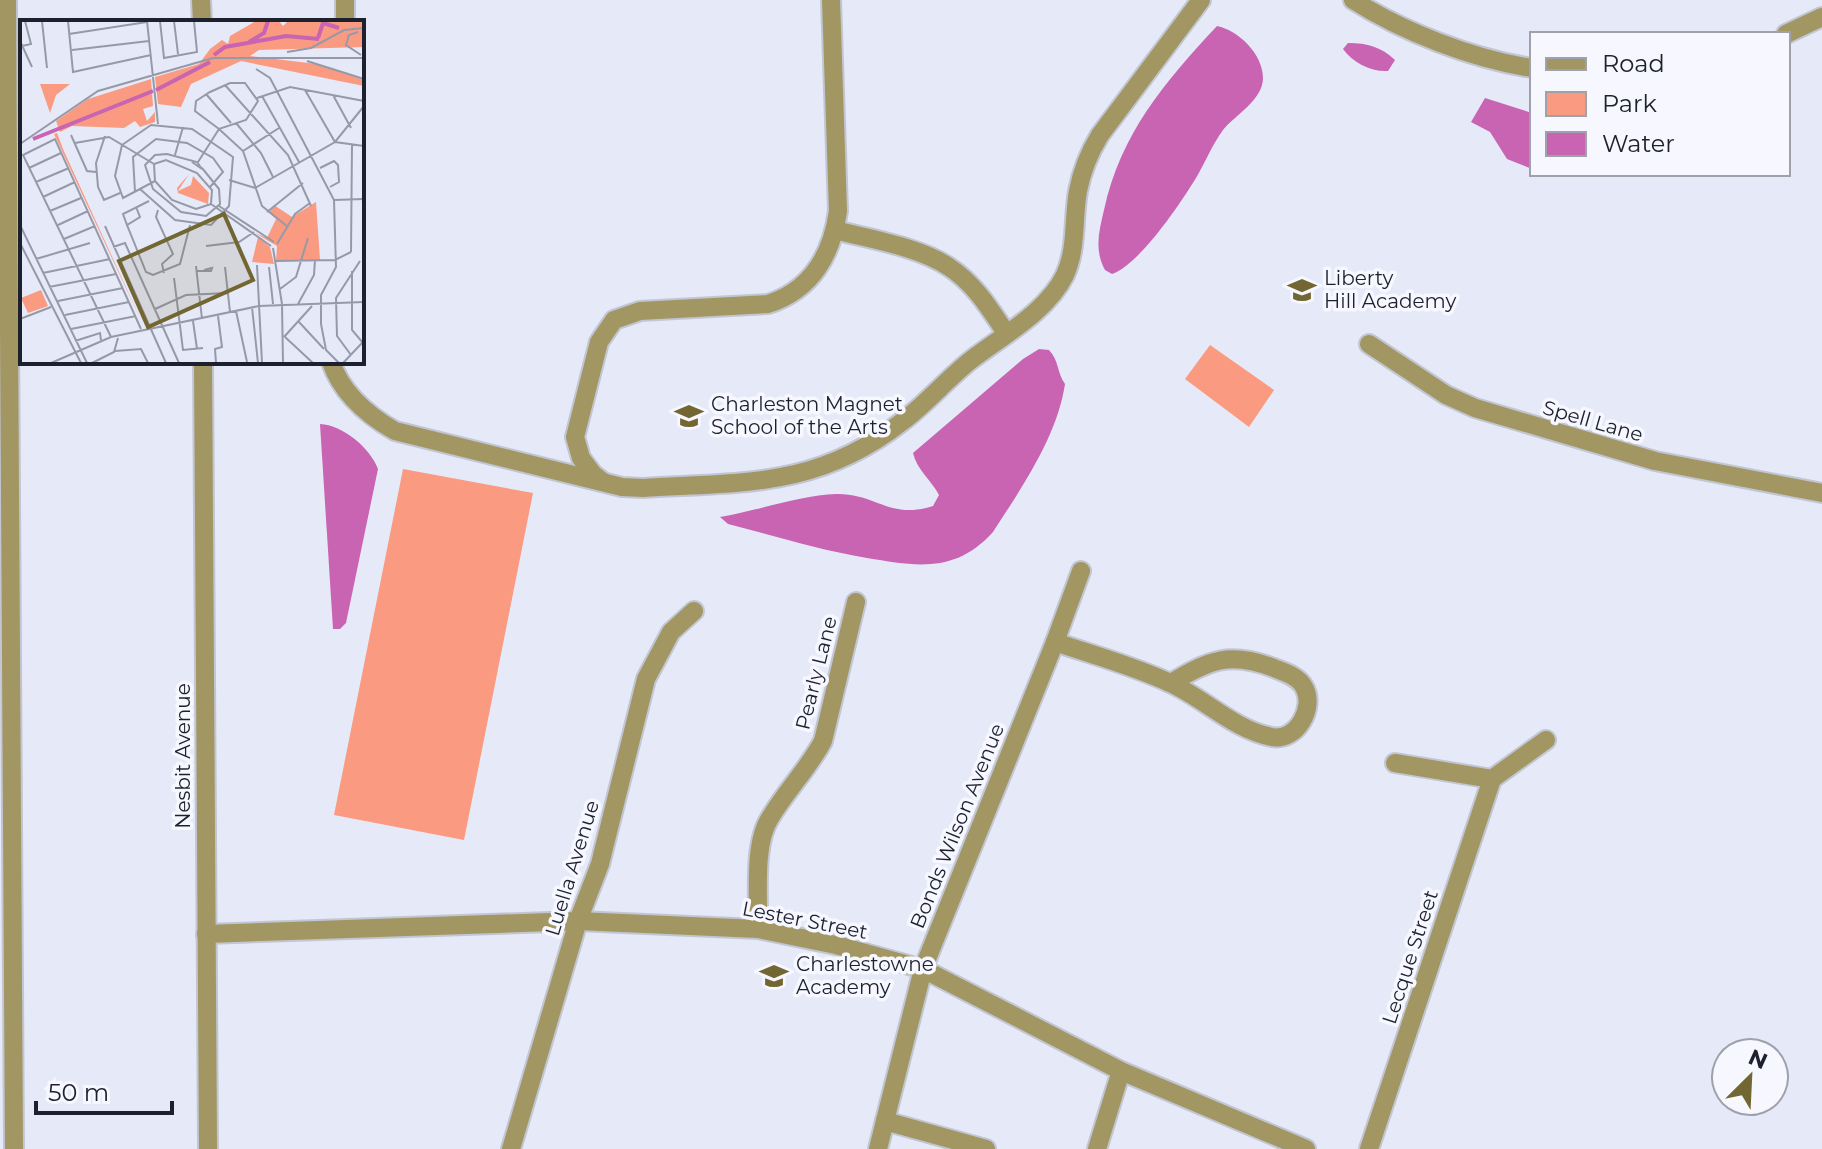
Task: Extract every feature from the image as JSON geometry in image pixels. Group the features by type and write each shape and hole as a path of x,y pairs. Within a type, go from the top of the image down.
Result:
{"street":[{"path":"7,0 14,1149"},
{"path":"201,0 202,20"},
{"path":"604,482 593,474 581,458 575,437 599,342 614,320 640,311 768,304 785,299 805,284 820,265 835,230 838,211 831,0"},
{"path":"332,364 347,393 363,410 395,431 604,482 643,488 772,480 808,473 842,459 903,421 957,371 1051,296 1064,277 1072,257 1078,193 1089,153 1108,122 1201,0"},
{"path":"1353,0 1440,43 1530,68"},
{"path":"1790,32 1822,17"},
{"path":"835,230 902,248 947,265 986,302 1006,333"},
{"name":"Spell Lane","path":"1369,344 1446,395 1475,408 1655,461 1822,493"},
{"name":"Nesbit Avenue","path":"203,364 208,1149"},
{"name":"Bonds Wilson Avenue","path":"878,1149 923,969 1081,571"},
{"name":"Pearly Lane","path":"758,929 760,846 768,820 812,762 823,741 856,602"},
{"name":"Luella Avenue","path":"511,1149 578,921 600,864 646,679 671,632 694,611"},
{"path":"1055,642 1171,683 1214,710 1274,738 1287,737 1297,728 1308,703 1304,687 1292,675 1236,659 1217,659 1171,683"},
{"path":"1395,763 1492,779 1546,740"},
{"name":"Lecque Street","path":"1369,1149 1492,779"},
{"name":"Lester Street","path":"206,934 578,921 758,929 836,945 923,969 1121,1071 1306,1149"},
{"path":"1097,1149 1121,1071"},
{"path":"885,1121 986,1149"}],"green space":[{"path":"1210,345 1274,390 1249,427 1185,379"},
{"path":"403,469 533,493 464,840 334,815"}],"water":[{"path":"1217,26 1233,32 1254,52 1262,69 1262,86 1254,100 1223,130 1189,189 1147,246 1112,274 1105,270 1102,263 1098,240 1121,157 1162,89"},
{"path":"1348,43 1374,47 1395,60 1388,71 1369,68 1347,54 1343,49"},
{"path":"1485,98 1530,112 1530,168 1507,159 1490,132 1471,122"},
{"path":"1039,349 1049,350 1052,354 1065,384 1061,404 1037,461 993,532 964,555 934,564 885,561 849,555 728,524 720,517 808,497 836,494 862,497 905,510 933,506 939,495 913,453 1023,359"},
{"path":"320,424 338,428 355,439 369,453 378,469 346,623 340,629 333,629"}],"place":[{"name":"Liberty Hill Academy","path":"1302,290"},
{"name":"Charleston Magnet School of the Arts","path":"689,416"},
{"name":"Charlestowne Academy","path":"774,976"}]}
